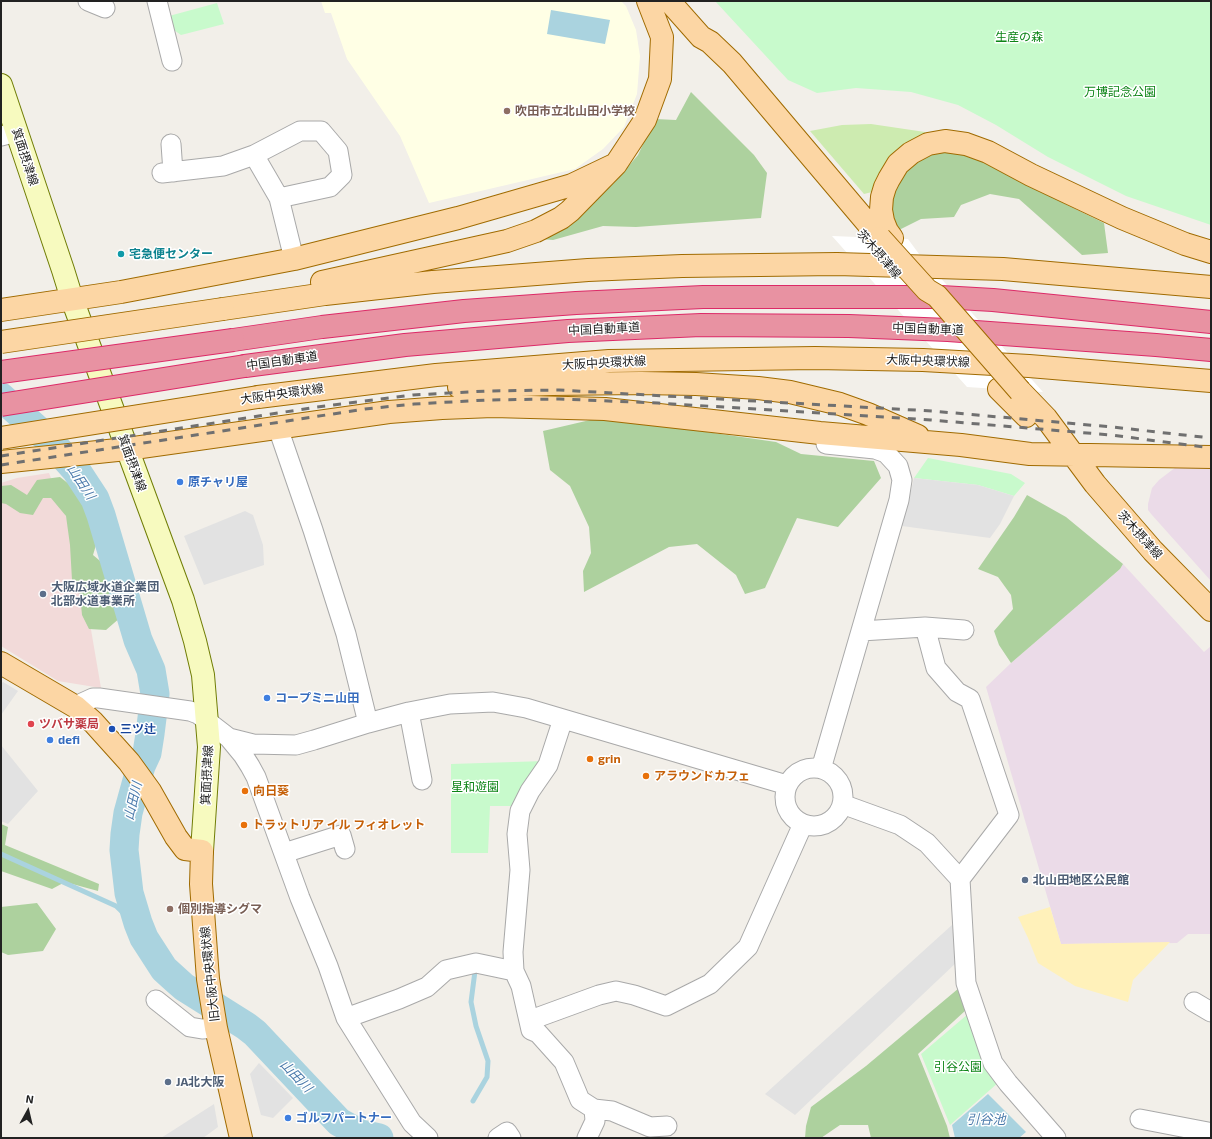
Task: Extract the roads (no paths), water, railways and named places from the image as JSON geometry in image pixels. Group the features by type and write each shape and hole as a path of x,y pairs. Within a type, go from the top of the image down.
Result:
{"highway":[{"path":"1,372 330,326 464,311 576,303 704,297 941,297 993,300 1211,322"},
{"name":"中国自動車道","path":"1,405 245,366 405,345 568,331 701,325 848,326 948,330 1211,350"}],"main road":[{"path":"262,302 317,283 497,244 523,236 552,224 570,211 616,164 645,120 660,79 662,49 662,37 648,1"},
{"name":"茨木摂津線","path":"669,1 701,37 710,42 732,64 1010,390 1046,418 1095,484 1153,551 1211,610"},
{"name":"箕面摂津線","path":"1,85 8,134 63,270 72,299 190,623 203,675 208,721 209,747 202,851"},
{"path":"879,238 887,231 883,221 881,204 885,187 894,170 903,159 921,147 935,142 945,141 966,144 988,152 1031,175 1122,218 1185,244 1211,252"},
{"path":"1,310 122,292 294,260 458,218 572,186 616,164"},
{"name":"茨木摂津線","path":"879,238 912,263 932,285 937,296 1010,390"},
{"path":"1,342 262,302 374,288 480,277 588,270 837,264 1003,269 1211,287"},
{"name":"大阪中央環状線","path":"1,438 258,397 319,389 436,375 609,361 815,358 923,360 1029,366 1211,381"},
{"path":"319,389 641,383 696,384 758,388 790,392 840,404 868,414 934,443"},
{"path":"7,461 127,449 414,410 471,406 582,407 619,410 795,430 961,445 1030,454 1074,456 1211,457"},
{"path":"1,663 76,707 93,722 129,762 150,791 185,850 202,851"},
{"name":"旧大阪中央環状線","path":"202,851 202,884 208,979 216,1028 241,1138"}],"street":[{"path":"88,1 105,8"},
{"path":"157,1 172,61"},
{"path":"171,144 168,173 223,166 254,155 300,131 321,131 338,151 342,174 330,187 279,198"},
{"path":"254,155 279,198 294,260"},
{"path":"278,428 313,530 346,634 368,723"},
{"path":"795,430 805,439 819,443 875,449 886,453 898,466 902,480 899,500 822,769"},
{"path":"861,631 925,627 964,630"},
{"path":"925,627 936,668 957,692 970,699 1009,815 960,879"},
{"path":"76,707 82,702 93,698 104,698 190,711 198,714 229,738 243,755 253,771 300,898 328,966 346,1018 412,1123 428,1138"},
{"path":"229,738 253,744 296,744 409,712 450,704 493,702 526,708 787,785"},
{"path":"409,712 422,780"},
{"path":"563,719 548,765 530,791 520,812 517,834 520,870 513,952 514,971 521,986 531,1030 538,1033 564,1062 580,1100 594,1109 612,1111 650,1127 667,1126"},
{"path":"805,769 822,769 830,773 841,786 843,795 842,804 838,813 831,821 822,825 813,826 803,824 795,819 789,812 785,803 787,785 792,778 805,769"},
{"path":"842,804 900,825 927,842 960,879 966,983 994,1063 1008,1084 1056,1138"},
{"path":"536,1018 599,995 616,991 634,995 666,1006 710,984 748,948 803,824"},
{"path":"284,853 340,835 345,849"},
{"path":"346,1018 427,987 446,970 476,963 514,971"},
{"path":"156,1000 190,1027 216,1028"},
{"path":"1194,1002 1211,1012"},
{"path":"587,1138 594,1121 594,1109"},
{"path":"1140,1119 1208,1131"},
{"path":"498,1138 508,1132 511,1138"}],"water":[{"path":"551,10 610,20 605,44 547,34"},
{"name":"引谷池","path":"988,1094 1026,1132 1019,1138 955,1138 952,1125"}],"waterway":[{"name":"山田川","path":"1,397 49,440 76,470 95,499 138,640 151,670 155,694 150,734 147,753 141,766 128,813 124,850 129,893 144,938 164,969 184,987 255,1033 339,1122 361,1134 379,1138"},
{"path":"1,854 116,906 134,923 144,938"},
{"path":"473,1101 487,1077 488,1061 476,1026 471,1002 475,971"}],"railway":[{"path":"1,456 317,407 413,395 487,391 559,390 932,411 1112,427 1211,438"},
{"path":"1,465 365,409 414,404 487,400 559,399 658,403 931,420 1111,435 1211,448"}],"place":[{"name":"吹田市立北山田小学校","path":"507,111"},
{"name":"宅急便センター","path":"121,254"},
{"name":"原チャリ屋","path":"180,482"},
{"name":"大阪広域水道企業団 北部水道事業所","path":"43,594"},
{"name":"コープミニ山田","path":"267,698"},
{"name":"ツバサ薬局","path":"31,724"},
{"name":"三ツ辻","path":"112,729"},
{"name":"defi","path":"50,740"},
{"name":"grin","path":"590,759"},
{"name":"アラウンドカフェ","path":"646,776"},
{"name":"向日葵","path":"245,791"},
{"name":"トラットリア イル フィオレット","path":"244,825"},
{"name":"北山田地区公民館","path":"1025,880"},
{"name":"個別指導シグマ","path":"170,909"},
{"name":"JA北大阪","path":"168,1082"},
{"name":"ゴルフパートナー","path":"288,1118"}],"park label":[{"name":"生産の森","path":"1019,37"},
{"name":"万博記念公園","path":"1120,92"},
{"name":"星和遊園","path":"475,787"},
{"name":"引谷公園","path":"958,1067"}]}
